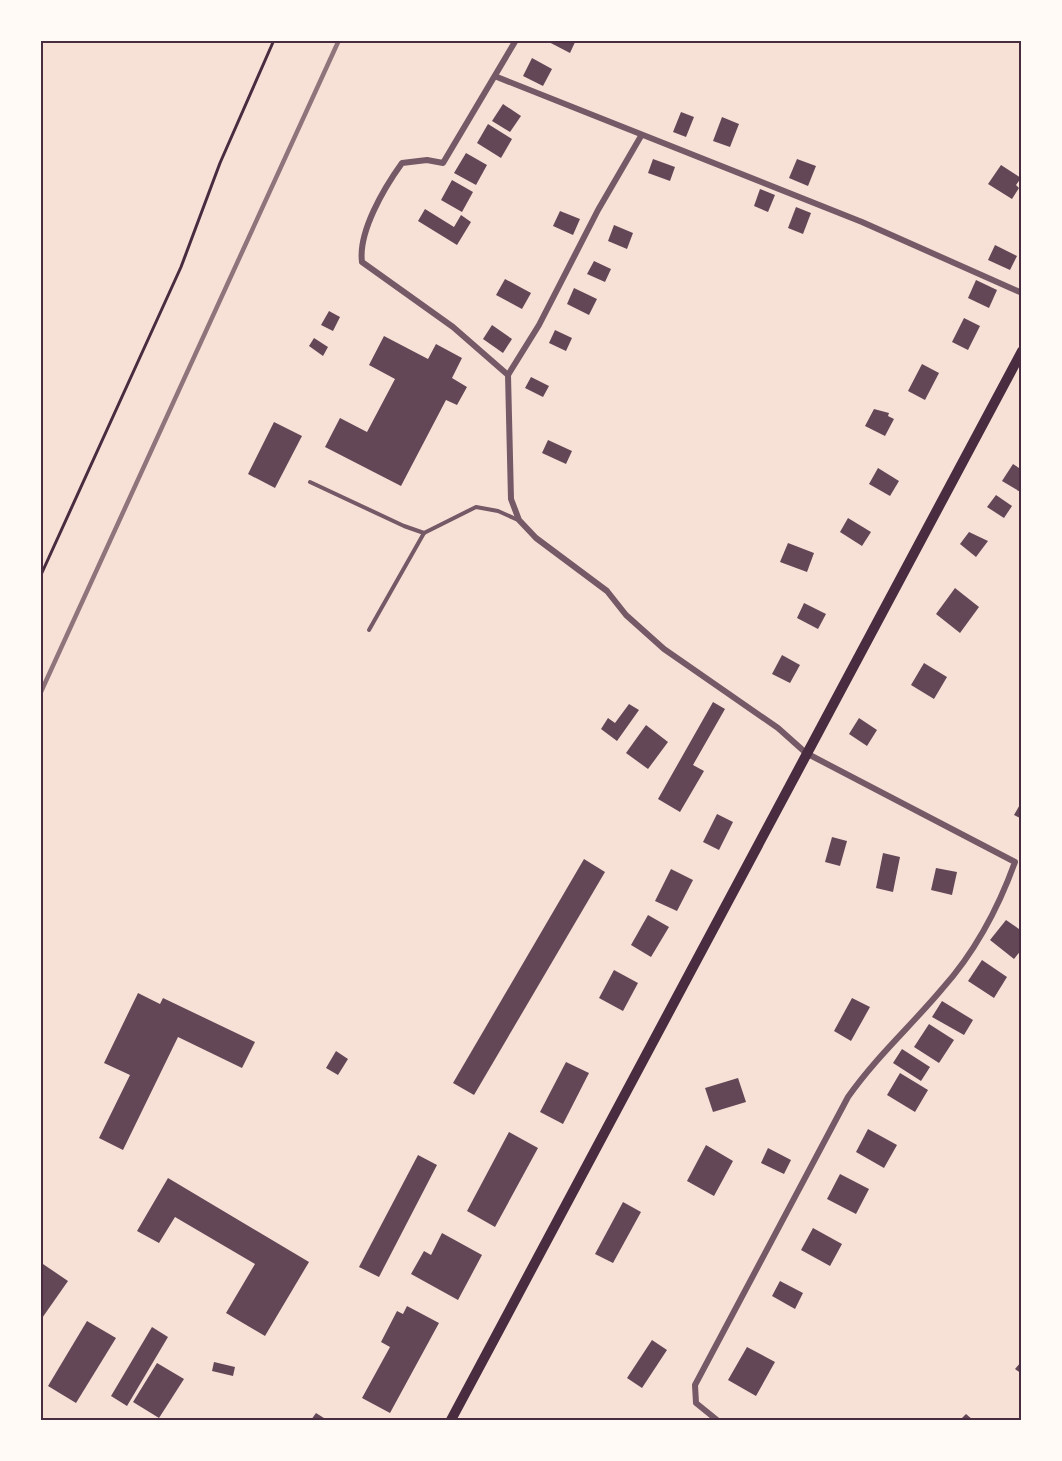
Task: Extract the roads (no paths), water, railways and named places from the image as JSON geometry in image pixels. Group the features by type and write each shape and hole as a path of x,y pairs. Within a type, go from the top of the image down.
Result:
{"main road":[{"path":"451,1420 1022,351"}],"street":[{"path":"508,375 453,327 362,262 360,245 389,181 402,163 427,160 443,163 516,40"},
{"path":"496,76 641,136 862,222 1022,293"},
{"path":"641,136 597,210 539,325 508,375 511,499 519,520 537,538 607,591 626,615 664,649 778,728 806,753 1018,861 1000,903 969,955 943,989 868,1070 848,1097 695,1385 696,1403 717,1420"}],"lane":[{"path":"310,482 424,533"},
{"path":"369,630 424,533 476,507 498,511 519,520"}],"railway":[{"path":"40,694 339,40"}]}
